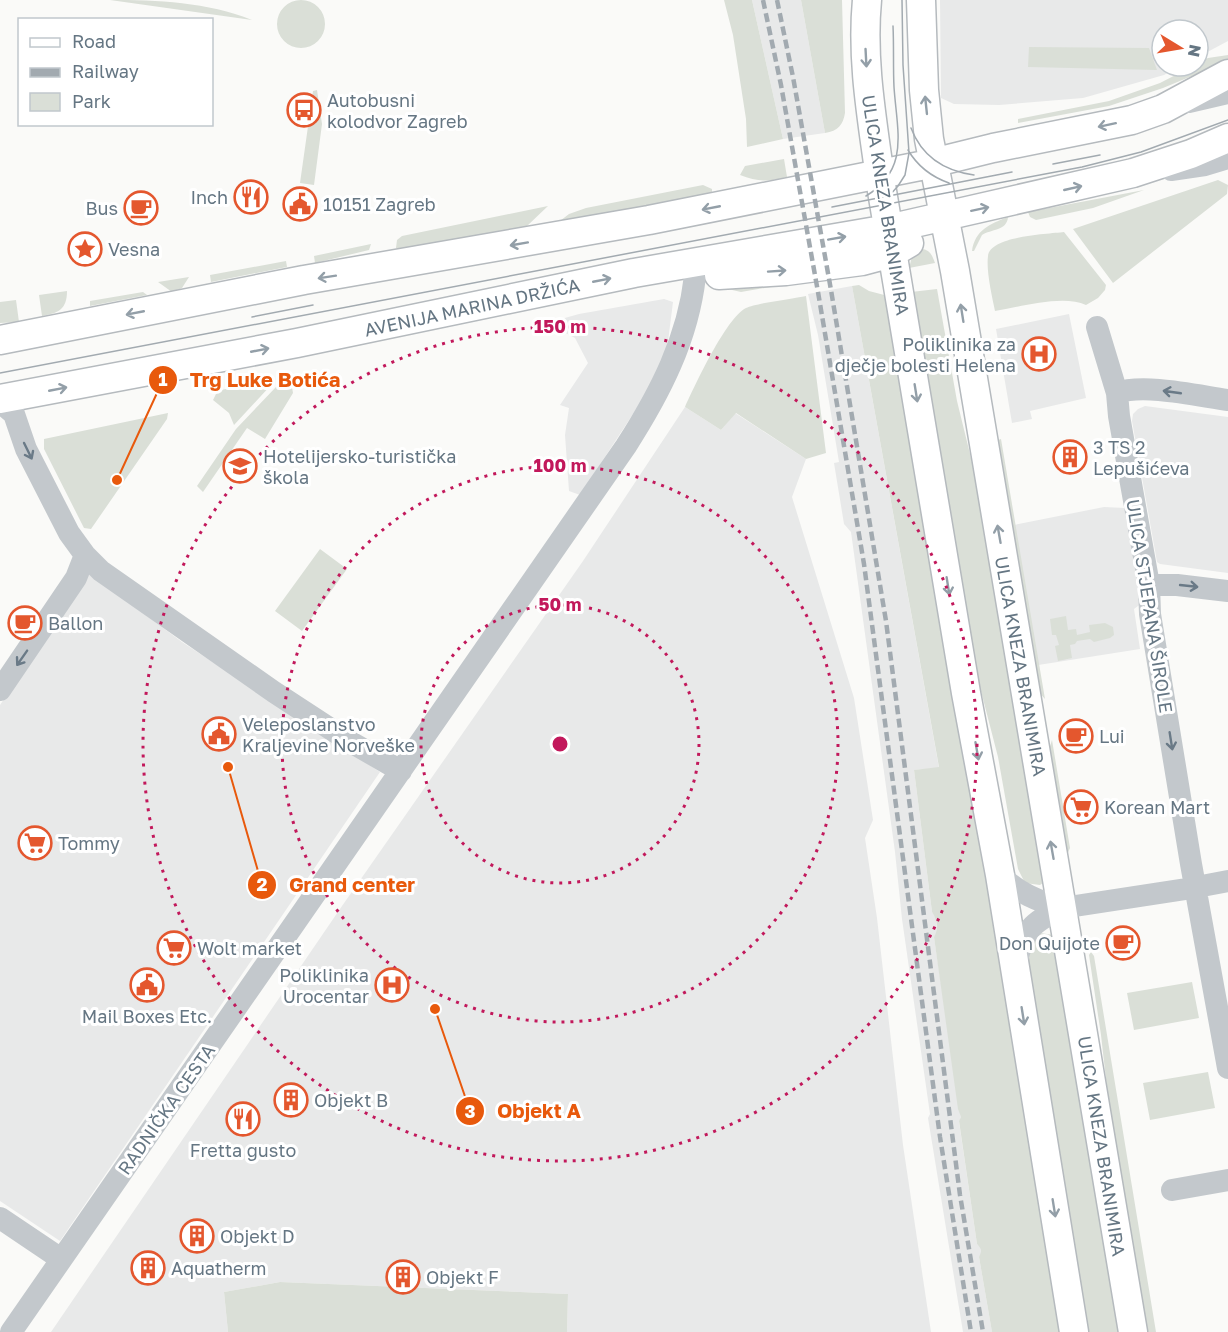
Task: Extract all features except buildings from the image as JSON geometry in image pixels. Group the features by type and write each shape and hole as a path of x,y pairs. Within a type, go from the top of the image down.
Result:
{"main road":[{"name":"ULICA KNEZA BRANIMIRA","path":"867,0 866,59 872,123 890,241 966,693 1000,875 1074,1332"},
{"name":"ULICA KNEZA BRANIMIRA","path":"921,0 924,90 933,163 955,271 1133,1332"},
{"path":"0,340 304,280 593,230 880,175 993,148 1110,125 1163,109 1228,74"},
{"name":"AVENIJA MARINA DRŽIĆA","path":"0,401 634,273 890,241 944,217 1133,173 1191,154 1228,138"},
{"path":"634,273 695,276 786,271 862,261 890,241"}],"street":[{"path":"1163,109 1228,93"},
{"path":"1133,173 1191,168 1228,158"},
{"name":"RADNIČKA CESTA","path":"11,1332 585,507 645,415 667,375 677,350 691,304 695,276"},
{"name":"ULICA STJEPANA ŠIROLE","path":"1097,327 1117,393 1119,416 1149,585 1150,614 1228,1068"},
{"path":"1117,393 1132,390 1158,390 1228,400"},
{"path":"0,401 14,414 26,448 69,533 85,555 114,581 211,649 348,741 401,771"},
{"path":"0,690 76,578 85,555"},
{"path":"1149,585 1178,585 1228,591"},
{"path":"1000,875 1013,888 1026,895 1062,908"},
{"path":"1015,966 1023,937 1038,921 1062,908 1228,880"},
{"path":"1172,1190 1228,1180"},
{"path":"0,1218 61,1259"}],"shaded area":[{"path":"752,0 801,0 825,133 783,139"},
{"path":"940,0 1228,0 1228,41 1210,51 1210,18 1150,18 1150,78 1153,78 1083,98 999,105 954,104 941,98"},
{"path":"852,286 939,768 914,770 932,912 936,917 937,933 934,937 961,1117 959,1122 977,1244 981,1247 982,1252 979,1257 992,1332 963,1332 928,1118 930,1114 851,532 844,524 834,463 839,462 818,335 808,294"},
{"path":"664,299 673,302 665,365 580,495 569,491 565,435 569,408 560,405 588,363 575,338 547,323 579,314"},
{"name":"Poliklinika za dječje bolesti Helena","path":"1069,314 1086,398 1030,411 1032,419 1012,423 996,329"},
{"path":"1145,406 1228,417 1228,573 1157,562 1132,421 1133,414"},
{"path":"685,407 721,430 735,413 806,459 792,497 854,698 873,820 865,838 877,918 903,1145 931,1332 567,1332 568,1294 280,1282 224,1292 228,1332 51,1332 342,906 583,561"},
{"path":"1104,507 1125,508 1142,603 1134,609 1140,649 1032,666 1009,526"},
{"path":"88,572 182,642 380,772 60,1241 0,1201 0,705"}],"green space":[{"path":"110,0 200,6 252,20"},
{"path":"301,0 318,7 325,24 318,41 301,48 284,41 277,24 284,7"},
{"path":"724,0 752,0 783,139 747,147 746,119 733,35"},
{"path":"801,0 842,0 845,113 839,127 825,133"},
{"path":"1029,47 1149,48 1150,51 1150,70 1028,67"},
{"path":"1228,55 1228,61 1210,68 1210,58"},
{"path":"1170,78 1187,78 1109,106 1018,123 1018,119 1109,101"},
{"path":"317,90 322,124 314,185 300,183 313,91"},
{"path":"784,159 787,177 764,180 740,175 745,166"},
{"path":"1218,180 1228,185 1227,194 1113,283 1073,229"},
{"path":"703,185 712,189 712,193 556,224 569,214 586,208"},
{"path":"1144,190 1093,208 1036,220 1030,217 1028,212"},
{"path":"548,206 527,226 512,231 401,250 396,248 397,240 402,236"},
{"path":"1008,217 1005,225 982,235 972,251 976,238 984,229"},
{"path":"1064,232 1106,285 1105,290 1098,298 1086,305 1077,302 1054,301 995,311 988,269 988,256 991,249 998,244 1021,237"},
{"path":"371,244 369,250 315,263 314,256"},
{"path":"922,249 930,253 935,263 909,268 913,253"},
{"path":"286,261 287,267 211,282 210,275"},
{"path":"189,277 182,288 172,292 158,282"},
{"path":"805,281 741,292 719,287"},
{"path":"859,285 869,291 888,296 1064,1332 992,1332 979,1257 981,1250 977,1244 959,1121 961,1117 934,937 937,924 932,912 914,770 939,767 852,286"},
{"path":"937,289 957,401 984,511 1043,883 1040,885 1025,883 1018,869 998,757 973,660 911,292"},
{"path":"67,291 67,297 60,310 42,316 39,295"},
{"path":"143,292 147,295 90,306 90,301"},
{"path":"806,296 826,453 806,459 736,413 721,430 685,407 712,353 738,314 751,306"},
{"path":"16,300 19,322 0,323 0,302"},
{"path":"290,376 293,393 265,439 247,428 203,492 197,486 236,429 276,387"},
{"path":"271,380 272,384 234,425 229,413 213,400 221,390"},
{"path":"168,413 167,419 91,529 84,528 44,449 44,439"},
{"path":"1001,439 1045,699 1036,689 1003,486 998,440"},
{"path":"320,549 347,569 302,631 275,611"},
{"path":"1066,616 1068,630 1076,629 1077,635 1090,632 1089,625 1105,623 1113,627 1114,635 1094,642 1090,639 1077,641 1070,645 1072,658 1058,661 1055,646 1059,645 1056,635 1052,635 1050,619"},
{"path":"1052,740 1070,848 1067,855 1047,756"},
{"path":"1040,933 1054,935 1121,1332 1086,1332 1024,965 1029,941"},
{"path":"1091,952 1094,956 1156,1332 1144,1332 1115,1159 1089,955"},
{"path":"1192,982 1199,1018 1134,1030 1127,993"},
{"path":"1208,1072 1215,1108 1150,1120 1143,1083"},
{"path":"280,1282 568,1294 567,1332 228,1332 224,1292"}],"tram line":[{"path":"889,196 905,175 909,153 903,65 902,0"},
{"path":"866,196 889,174 898,148 893,26"},
{"path":"0,373 1082,167 1141,152 1228,120"},
{"path":"911,128 921,147 936,161 953,170 974,175"},
{"path":"908,150 926,171 949,183"},
{"path":"1053,164 1100,155"},
{"path":"832,207 1012,172"},
{"path":"252,317 313,305"}],"railway":[{"path":"763,0 781,85 864,564 940,1137 971,1332"},
{"path":"777,0 831,290 886,621 960,1195 983,1332"}],"place":[{"name":"Autobusni kolodvor Zagreb","path":"304,110"},
{"name":"Inch","path":"251,197"},
{"name":"10151 Zagreb","path":"300,204"},
{"name":"Bus","path":"141,208"},
{"name":"Vesna","path":"85,249"},
{"name":"Poliklinika za dječje bolesti Helena","path":"1039,354"},
{"name":"3 TS 2 Lepušićeva","path":"1070,457"},
{"name":"Hotelijersko-turistička škola","path":"240,466"},
{"name":"Trg Luke Botića","path":"117,480"},
{"name":"Ballon","path":"25,623"},
{"name":"Veleposlanstvo Kraljevine Norveške","path":"219,734"},
{"name":"Lui","path":"1076,736"},
{"name":"Grand center","path":"228,767"},
{"name":"Korean Mart","path":"1081,807"},
{"name":"Tommy","path":"35,843"},
{"name":"Don Quijote","path":"1123,943"},
{"name":"Wolt market","path":"174,948"},
{"name":"Mail Boxes Etc.","path":"147,985"},
{"name":"Poliklinika Urocentar","path":"392,985"},
{"name":"Objekt A","path":"435,1009"},
{"name":"Objekt B","path":"291,1100"},
{"name":"Fretta gusto","path":"243,1119"},
{"name":"Objekt D","path":"197,1236"},
{"name":"Aquatherm","path":"148,1268"},
{"name":"Objekt F","path":"403,1277"}]}
